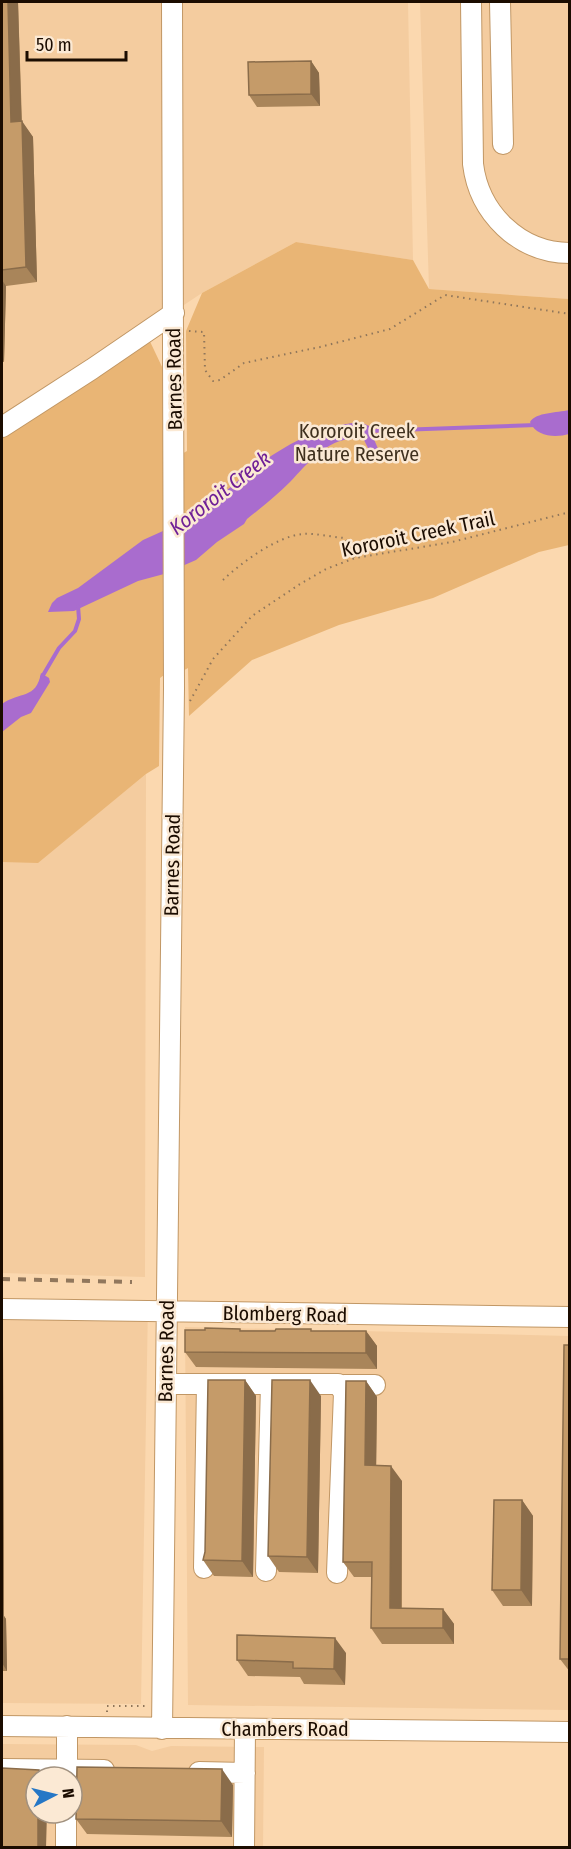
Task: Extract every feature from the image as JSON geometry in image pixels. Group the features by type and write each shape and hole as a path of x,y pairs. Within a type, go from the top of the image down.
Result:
{"street":[{"name":"Barnes Road","path":"162,1729 174,681 172,2"},
{"path":"471,2 473,164 479,189 497,219 516,236 537,247 570,253"},
{"path":"500,2 503,144"},
{"path":"2,427 92,369 174,322"},
{"name":"Blomberg Road","path":"2,1309 570,1317"},
{"path":"166,1384 375,1385"},
{"path":"204,1568 207,1384"},
{"path":"337,1573 344,1393 338,1384"},
{"path":"266,1570 271,1385"},
{"name":"Chambers Road","path":"2,1726 570,1732"},
{"path":"67,1726 67,1765"},
{"path":"244,1848 245,1729"},
{"path":"2,1769 24,1770"},
{"path":"84,1772 126,1771"},
{"path":"185,1772 245,1773"},
{"path":"66,1825 66,1848"}],"path":[{"path":"174,322 204,332 205,370 213,381 220,380 244,363 390,329 445,295 570,314"},
{"name":"Kororoit Creek Trail","path":"184,703 189,704 213,659 252,616 317,574 355,558 452,542 570,512"},
{"path":"223,580 271,544 302,534 345,538 355,558"},
{"path":"106,1727 107,1706 147,1707"}],"shaded area":[{"path":"2,2 408,2 413,260 296,242 202,293 2,426"},
{"path":"420,2 569,2 569,299 429,289"},
{"path":"569,410 569,434 547,435 537,431 530,422 537,416"},
{"name":"Kororoit Creek","path":"360,422 374,428 373,437 379,451 376,453 368,448 364,440 342,440 332,444 313,458 244,524 196,560 164,574 138,581 74,611 48,612 57,598 78,588 143,540 163,531 179,530 262,462 308,436 333,427"},
{"path":"41,673 49,678 50,682 31,713 21,717 2,732 2,704 31,691 39,682"},
{"path":"146,774 145,1277 2,1273 2,862 38,862"},
{"path":"2,1304 148,1304 141,1704 2,1703"},
{"path":"185,1327 569,1336 569,1710 188,1705"},
{"path":"2,1744 136,1745 152,1751 171,1746 264,1747 263,1847 2,1848"}],"green space":[{"name":"Kororoit Creek Nature Reserve","path":"296,242 413,260 429,289 569,299 569,545 539,552 433,598 339,625 252,660 189,716 188,668 165,681 164,675 160,678 159,766 146,774 38,863 2,862 2,426 145,331 164,371 166,463 187,451 186,331 202,293"}],"building":[{"path":"2,2 8,2 11,122 22,121 26,267 2,270"},
{"path":"311,61 311,94 249,95 248,62"},
{"path":"205,1328 240,1329 240,1331 311,1329 311,1331 366,1331 366,1353 185,1352 185,1330 205,1330"},
{"path":"564,1345 570,1345 570,1659 560,1659"},
{"path":"208,1380 245,1380 242,1561 203,1560"},
{"path":"272,1380 310,1380 307,1557 268,1556"},
{"path":"346,1381 366,1381 365,1465 391,1466 390,1608 443,1609 443,1628 371,1628 372,1562 343,1562"},
{"path":"494,1500 522,1500 521,1590 492,1590"},
{"path":"237,1635 335,1638 334,1669 293,1668 293,1662 237,1660"},
{"path":"84,1767 222,1769 221,1821 84,1819"},
{"path":"2,1768 24,1769 24,1825 38,1825 38,1848 2,1848"}],"waterway":[{"name":"Kororoit Creek","path":"370,431 536,425"},
{"name":"Kororoit Creek","path":"42,677 59,648 75,631 79,619 78,606"}],"railway":[{"path":"2,1279 132,1282"}]}
